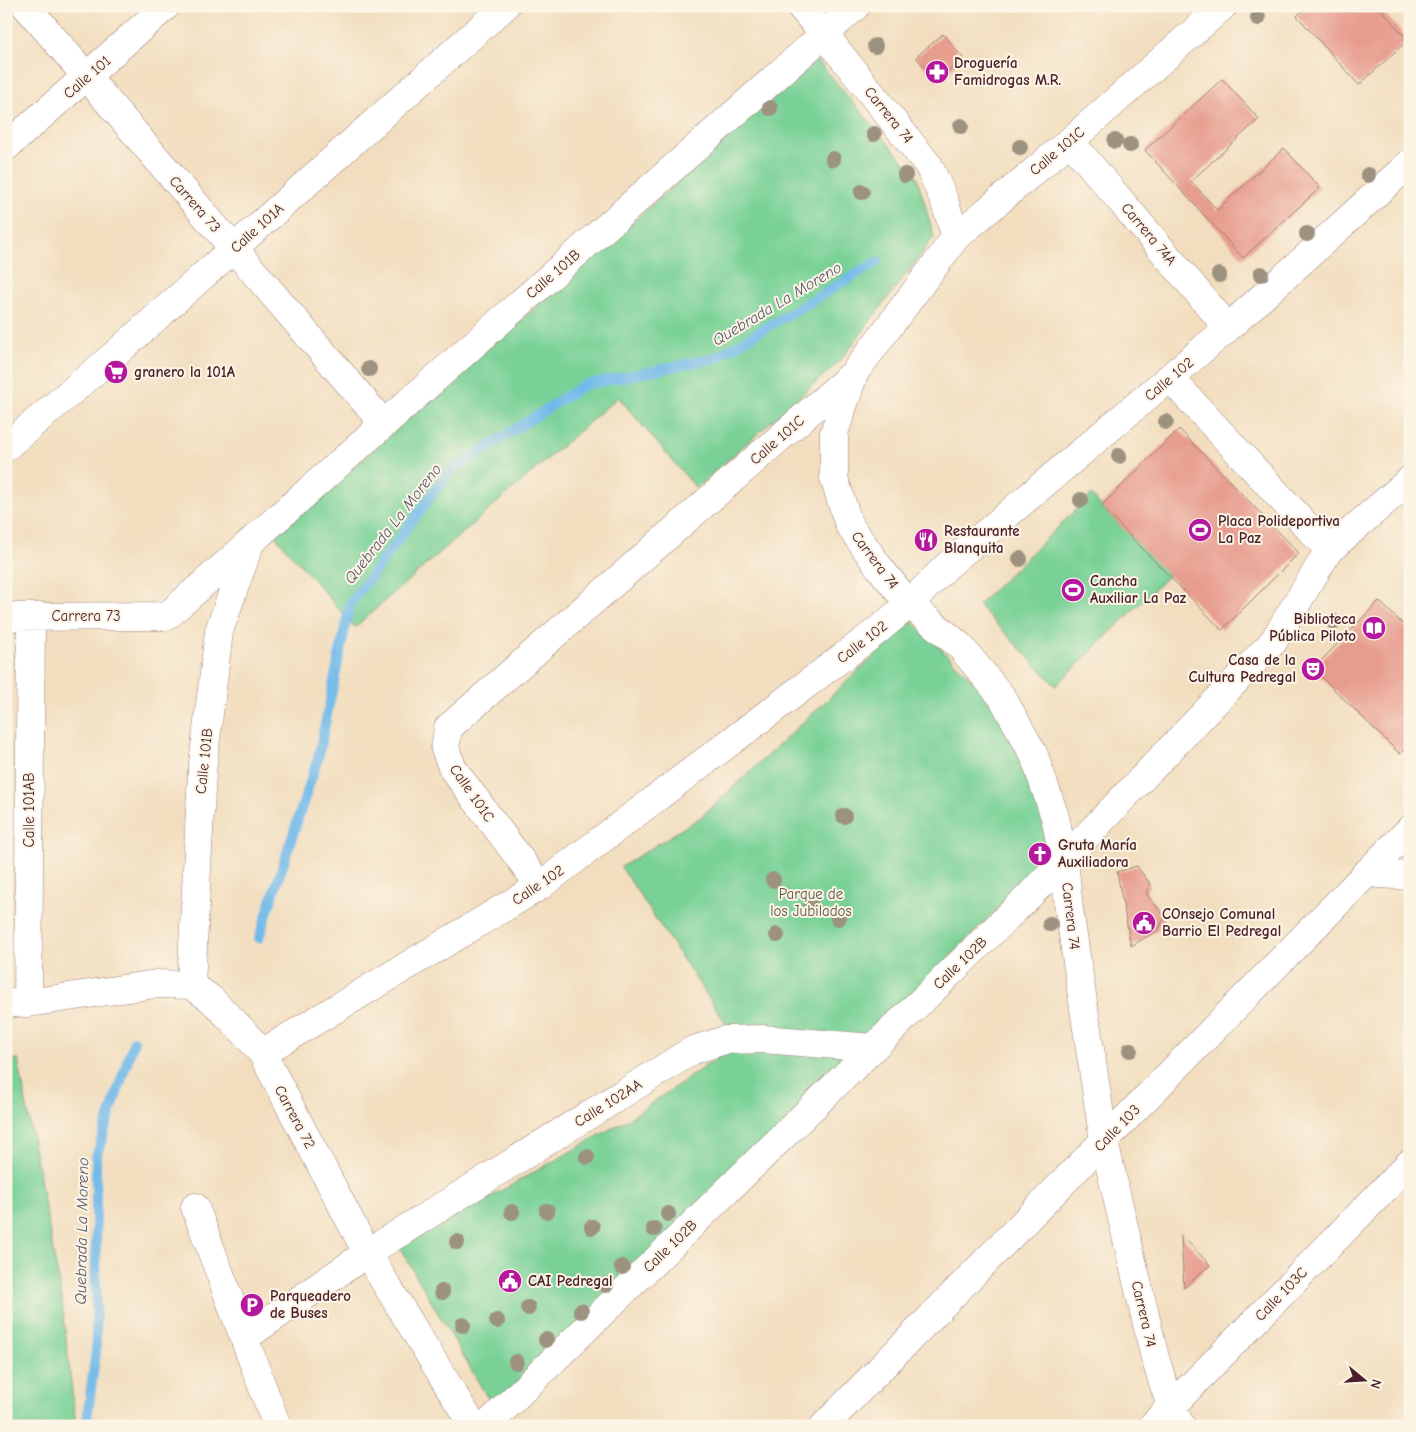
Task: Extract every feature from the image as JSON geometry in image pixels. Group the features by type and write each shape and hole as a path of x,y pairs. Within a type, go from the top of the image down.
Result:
{"street":[{"name":"Carrera 73","path":"26,6 384,424"},
{"name":"Calle 101","path":"6,147 166,6"},
{"name":"Calle 101A","path":"6,448 234,249 505,6"},
{"name":"Carrera 74","path":"800,6 929,166 944,200 956,237"},
{"name":"Calle 101B","path":"167,616 856,6"},
{"name":"Calle 101C","path":"540,886 453,769 445,749 448,728 855,372 956,237 1070,141 1223,6"},
{"name":"Carrera 74A","path":"1070,141 1228,328"},
{"name":"Calle 102","path":"262,1053 540,886 869,637 909,604 948,565 1228,328 1410,163"},
{"name":"Carrera 74","path":"855,372 834,434 834,478 849,525 879,567 909,604 960,646 1002,697 1034,755 1055,818 1064,860 1069,909 1104,1142 1155,1358 1176,1416"},
{"path":"1170,378 1329,550"},
{"name":"Calle 102B","path":"486,1426 1064,860 1273,642 1329,550 1410,480"},
{"name":"Calle 101B","path":"191,985 202,772 219,632 251,542"},
{"name":"Carrera 73","path":"19,617 167,616"},
{"name":"Calle 101AB","path":"17,1003 19,617"},
{"name":"Calle 103","path":"824,1426 1410,829"},
{"path":"1366,874 1410,876"},
{"path":"17,1003 156,984 191,985"},
{"name":"Carrera 72","path":"191,985 211,999 262,1053 367,1253 473,1426"},
{"name":"Calle 102AA","path":"244,1338 367,1253 693,1050 725,1040 763,1039 873,1048"},
{"name":"Calle 103C","path":"1152,1426 1176,1416 1410,1163"},
{"path":"195,1207 277,1426"}],"green space":[{"path":"817,60 917,177 934,237 840,361 696,488 618,397 355,627 275,536"},
{"name":"Cancha Auxiliar La Paz","path":"1091,495 1169,575 1056,686 978,605"},
{"name":"Parque de los Jubilados","path":"912,621 985,692 1018,734 1052,853 818,1091 493,1407 400,1248 630,1118 739,1043 621,867 701,817"},
{"path":"18,1059 61,1294 76,1426 6,1426 6,1060"}],"building":[{"path":"1308,6 1378,6 1408,40 1359,85 1297,16"},
{"path":"943,34 963,58 937,82 916,57"},
{"path":"1222,79 1259,119 1191,181 1217,210 1284,148 1320,188 1243,258 1145,150"},
{"name":"Placa Polideportiva La Paz","path":"1179,429 1299,553 1222,630 1101,506"},
{"name":"Casa de la Cultura Pedregal","path":"1379,601 1410,631 1410,744 1400,754 1313,669"},
{"name":"COnsejo Comunal Barrio El Pedregal","path":"1137,866 1150,884 1146,893 1165,917 1158,930 1131,946 1117,872"},
{"path":"1181,1235 1210,1265 1184,1288"}],"waterway":[{"name":"Quebrada La Moreno","path":"259,938 318,758 350,604 449,472 584,385 715,358 877,262"},
{"name":"Quebrada La Moreno","path":"86,1426 96,1351 96,1157 134,1041"}],"place":[{"name":"Droguería Famidrogas M.R.","path":"937,72"},
{"name":"granero la 101A","path":"116,372"},
{"name":"Placa Polideportiva La Paz","path":"1200,530"},
{"name":"Restaurante Blanquita","path":"926,540"},
{"name":"Cancha Auxiliar La Paz","path":"1073,590"},
{"name":"Biblioteca Pública Piloto","path":"1374,628"},
{"name":"Casa de la Cultura Pedregal","path":"1313,669"},
{"name":"Gruta María Auxiliadora","path":"1040,854"},
{"name":"COnsejo Comunal Barrio El Pedregal","path":"1144,923"},
{"name":"CAI Pedregal","path":"510,1281"},
{"name":"Parqueadero de Buses","path":"252,1305"}]}
